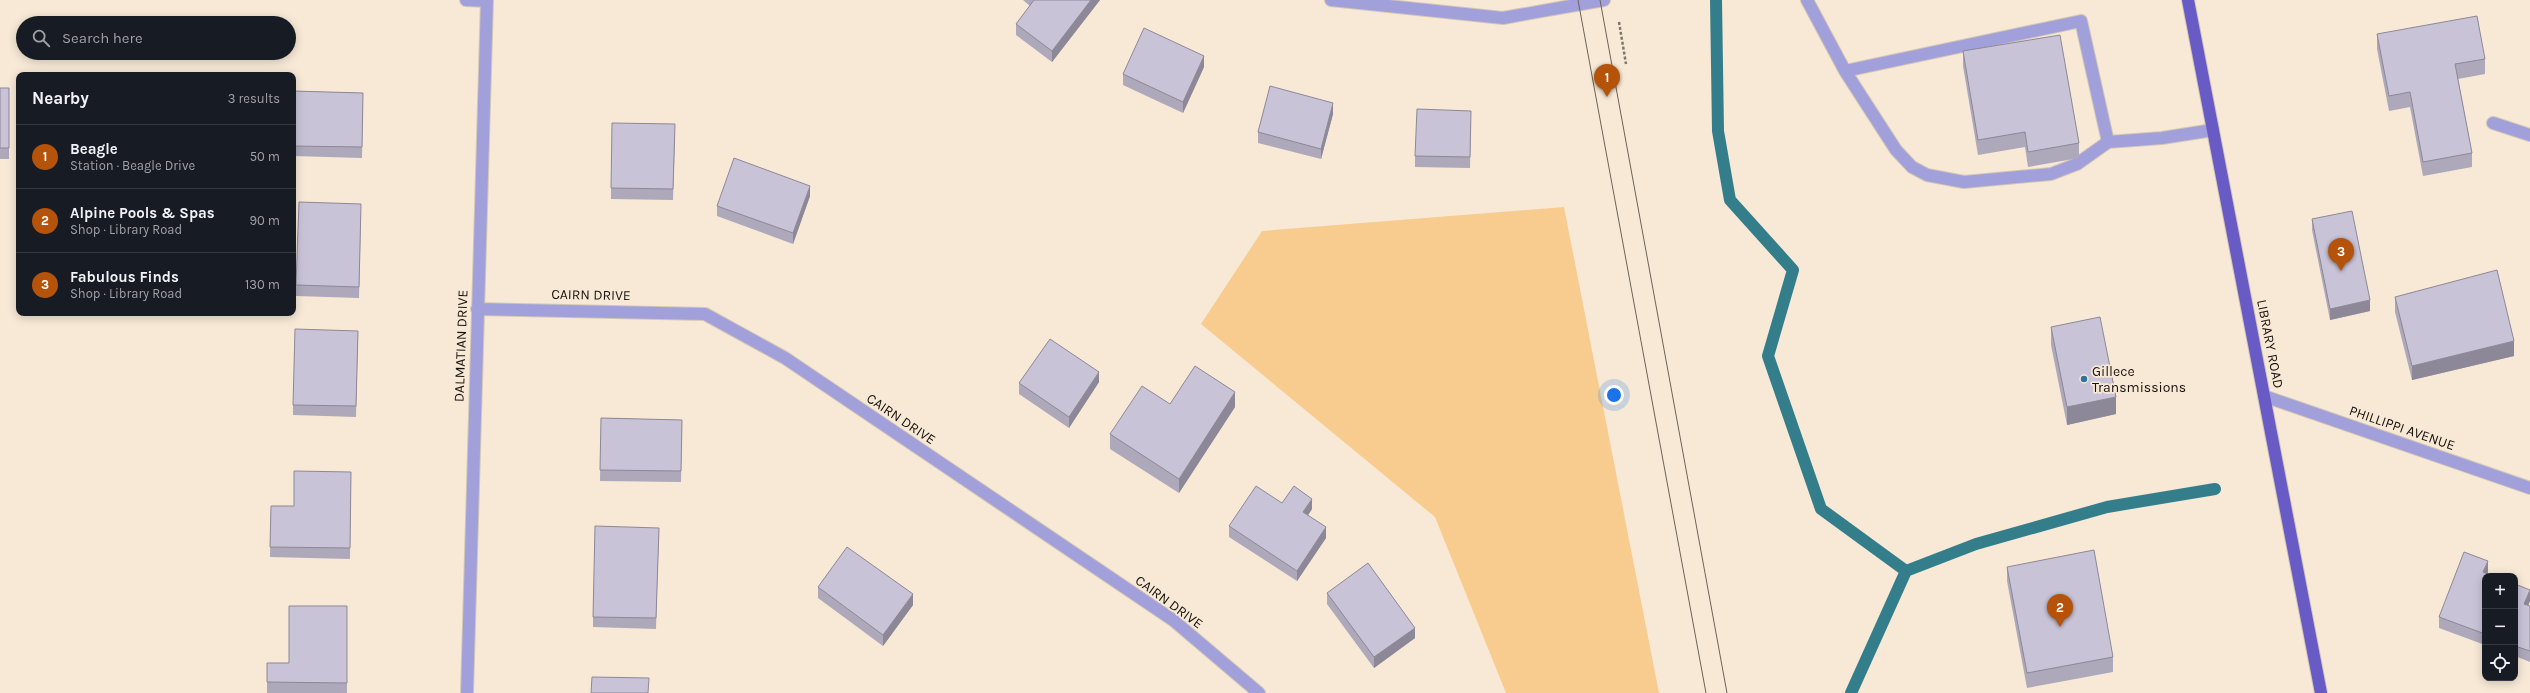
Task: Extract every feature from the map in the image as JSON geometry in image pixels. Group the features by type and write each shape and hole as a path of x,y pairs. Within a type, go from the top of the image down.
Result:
{"main road":[{"name":"LIBRARY ROAD","path":"2188,0 2322,693"}],"street":[{"path":"466,0 487,0"},
{"name":"DALMATIAN DRIVE","path":"467,693 487,0"},
{"path":"1331,0 1503,18 1604,0"},
{"path":"1807,0 1844,71 1896,150 1912,167 1927,175 1964,182 2051,174 2077,164 2108,142 2162,138 2213,130"},
{"path":"1844,71 2081,21 2108,142"},
{"path":"2492,123 2530,135"},
{"name":"CAIRN DRIVE","path":"477,309 705,314 785,358 1173,620 1259,693"},
{"name":"PHILLIPPI AVENUE","path":"2264,396 2530,488"}],"path":[{"path":"1618,14 1626,64"}],"shaded area":[{"path":"1564,207 1659,693 1506,693 1435,517 1201,324 1262,231"}],"building":[{"path":"1034,0 1091,0 1052,51 1016,24"},
{"path":"2477,16 2485,59 2455,64 2472,153 2423,162 2410,92 2389,96 2377,34"},
{"path":"1144,28 1204,56 1183,102 1123,74"},
{"path":"2060,35 2079,143 2028,152 2025,132 1978,140 1963,51"},
{"path":"1270,86 1333,103 1321,149 1258,132"},
{"path":"0,88 9,88 9,148 0,148"},
{"path":"296,91 363,93 362,147 296,146"},
{"path":"1417,109 1471,111 1470,157 1415,156"},
{"path":"612,123 675,124 673,189 611,188"},
{"path":"734,158 810,186 793,233 717,206"},
{"path":"299,202 361,204 359,287 296,285"},
{"path":"2352,211 2370,300 2330,309 2312,219"},
{"path":"2497,270 2514,341 2412,366 2395,297"},
{"name":"Gillece Transmissions","path":"2100,317 2116,397 2067,407 2051,327"},
{"path":"295,329 358,331 356,406 293,405"},
{"path":"1050,339 1099,372 1069,417 1019,383"},
{"path":"1195,366 1235,392 1179,479 1110,434 1142,386 1170,404"},
{"path":"601,418 682,420 681,471 600,470"},
{"path":"294,471 351,472 350,548 270,547 271,506 294,506"},
{"path":"1256,486 1282,503 1294,486 1312,499 1303,512 1326,527 1297,571 1229,526"},
{"path":"595,526 659,528 656,618 593,617"},
{"path":"847,547 913,594 883,635 818,587"},
{"path":"2094,550 2113,657 2027,673 2007,567"},
{"path":"2464,552 2488,561 2483,572 2485,573 2482,573 2482,633 2439,617"},
{"path":"1368,563 1415,628 1374,657 1327,593"},
{"path":"2518,585 2530,590 2524,604 2530,606 2530,651 2518,647"},
{"path":"289,606 347,606 347,683 267,682 267,663 289,663"},
{"path":"592,677 649,678 648,693 591,693"}],"waterway":[{"path":"1716,0 1718,131 1730,200 1793,270 1768,356 1821,509 1906,571 1851,693"},
{"path":"1906,571 1976,544 2107,507 2215,489"}],"tram line":[{"path":"1578,0 1706,693"},
{"path":"1600,0 1727,693"}],"place":[{"name":"Beagle","path":"1607,97"},
{"name":"Fabulous Finds","path":"2341,271"},
{"name":"Gillece Transmissions","path":"2084,379"},
{"name":"Alpine Pools & Spas","path":"2060,627"}]}
